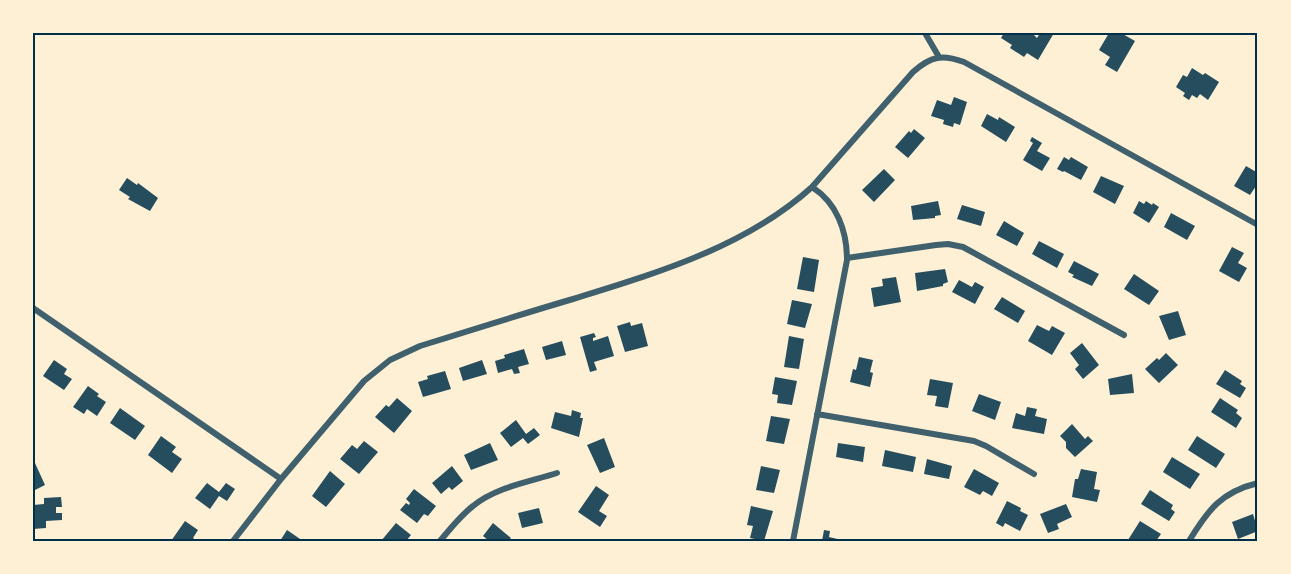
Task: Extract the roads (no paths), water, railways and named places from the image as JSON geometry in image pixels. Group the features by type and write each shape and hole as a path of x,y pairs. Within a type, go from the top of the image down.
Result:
{"street":[{"path":"925,33 939,57"},
{"path":"233,541 281,479 364,381 381,366 399,354 618,285 721,247 773,217 812,187 913,72 922,64 939,57 950,57 964,62 1258,225"},
{"path":"793,541 847,258 844,231 838,215 825,197 812,187"},
{"path":"847,258 936,245 951,244 963,247 1124,335"},
{"path":"33,308 281,479"},
{"path":"817,414 974,441 1034,474"},
{"path":"440,541 464,513 481,500 495,492 557,473"},
{"path":"1189,541 1205,515 1219,500 1240,487 1258,483"}]}
